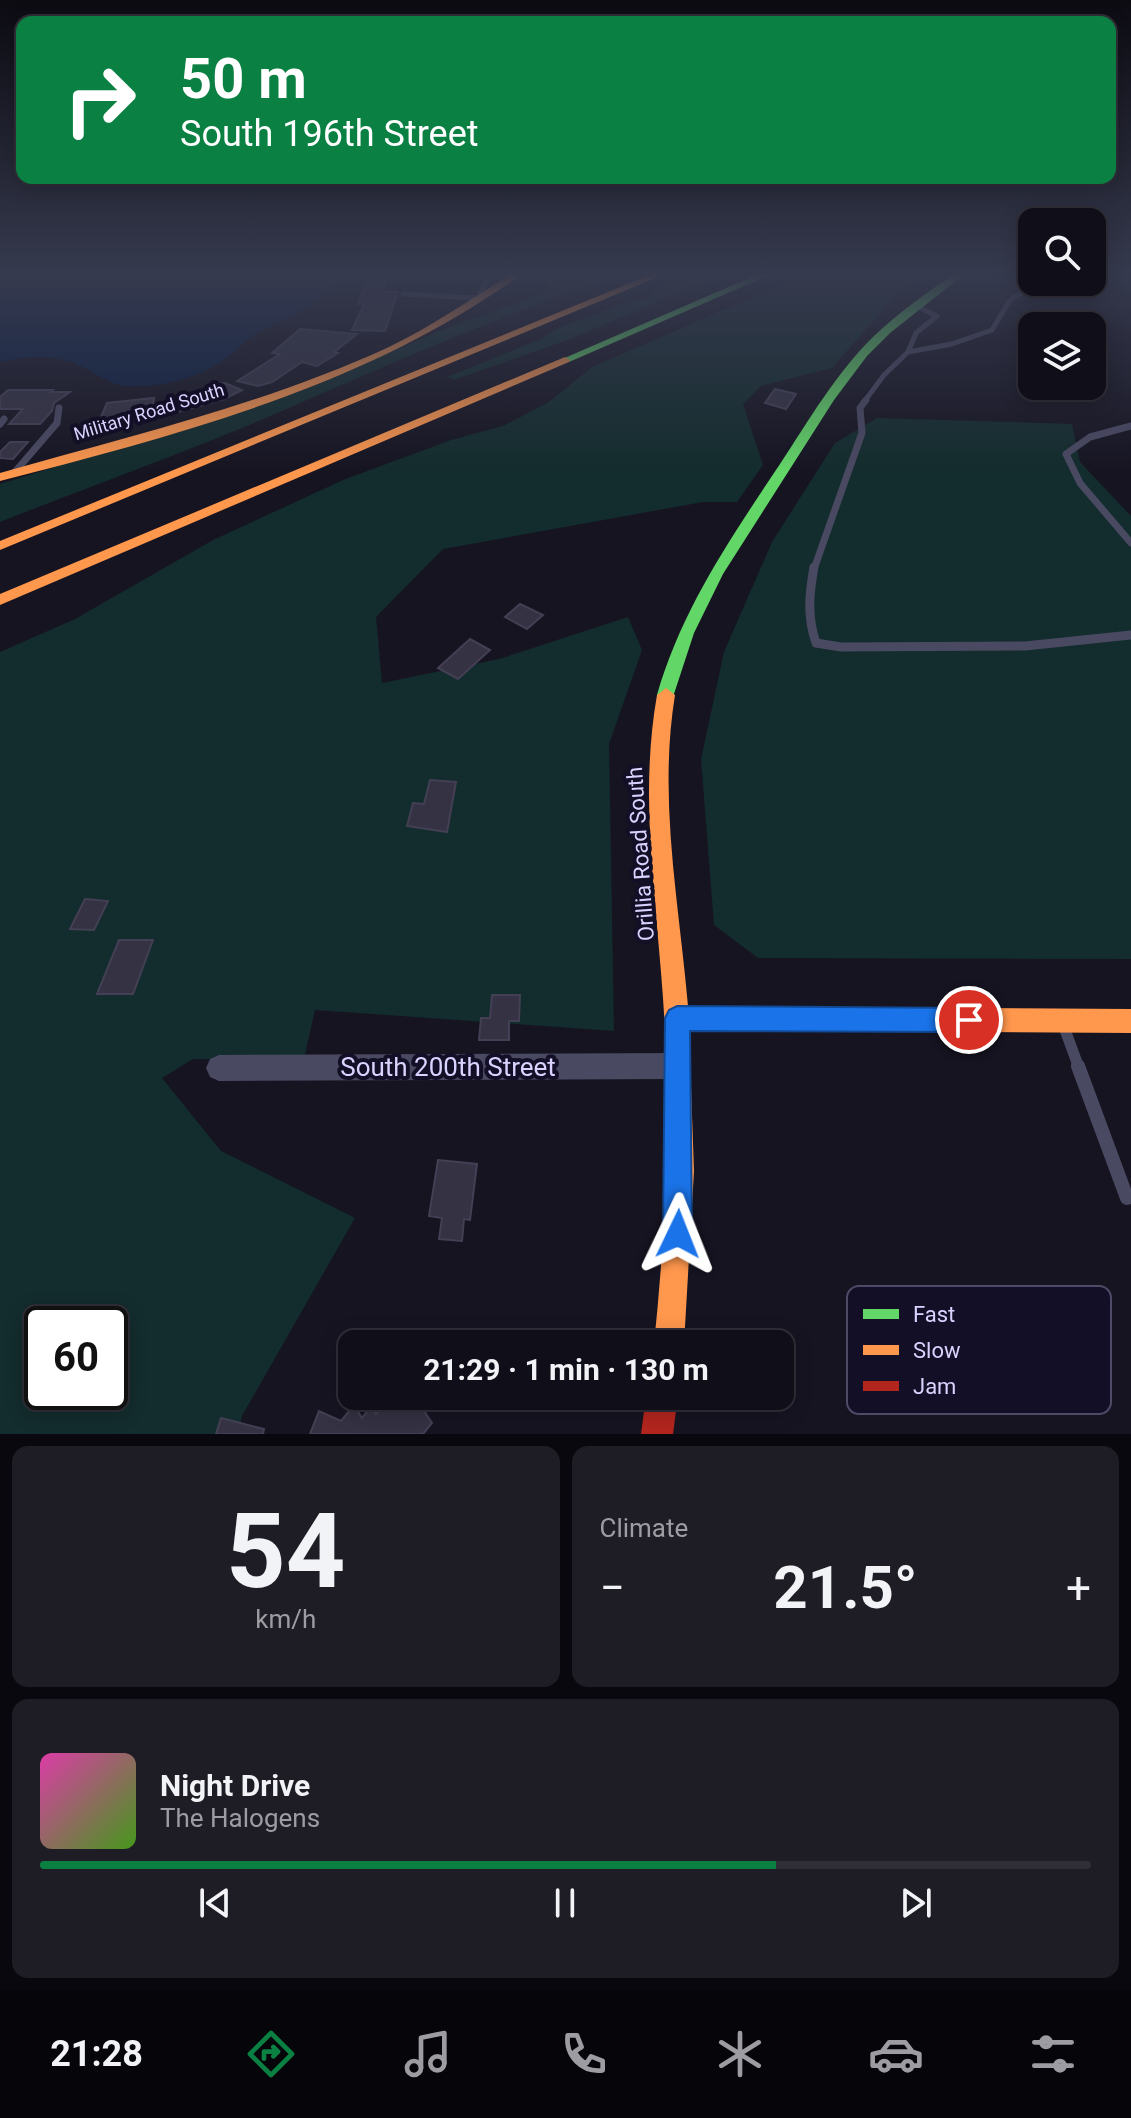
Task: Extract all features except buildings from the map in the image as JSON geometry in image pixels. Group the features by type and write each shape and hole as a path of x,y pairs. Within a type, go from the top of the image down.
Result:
{"main road":[{"name":"Military Road South","path":"7,475 265,398 393,349 410,339"},
{"path":"0,546 503,339"},
{"path":"0,600 614,339"},
{"name":"Orillia Road South","path":"671,1330 679,1203 678,1066 677,1018 656,782 661,712 671,668 707,590 826,404 866,350 879,339"},
{"path":"677,1018 1131,1021"},
{"path":"657,1434 660,1410"}],"street":[{"name":"South 200th Street","path":"219,1068 678,1066"}],"lane":[{"path":"914,339 908,352 884,375 860,408 863,430 827,521 809,593 811,634 816,643 841,647 1025,646 1131,635"},
{"path":"908,352 921,353 966,339"},
{"path":"7,475 57,423 59,408"},
{"path":"1131,426 1090,437 1066,454 1080,483 1131,543"},
{"path":"1061,1020 1127,1198"}],"green space":[{"path":"421,339 451,339 233,432 0,522 0,484 308,388"},
{"path":"541,339 570,339 454,380 447,377"},
{"path":"657,339 857,339 832,368 761,386 743,404 763,465 737,502 703,502 443,549 376,617 382,683 499,659 628,617 642,650 609,744 614,1031 315,1010 304,1059 193,1059 162,1078 221,1151 355,1218 242,1416 238,1434 0,1434 0,652 75,619 213,540 343,480 451,440 503,426 549,402 592,367"},
{"path":"877,418 1072,424 1080,462 1131,516 1131,959 758,958 714,925 701,759 724,652 772,542 835,443"}],"water":[{"path":"0,339 248,339 231,355 207,370 181,380 141,386 116,384 59,359 30,357 0,362"}],"traffic: fast":[{"path":"565,360 615,339"},
{"path":"666,695 686,633 716,574 828,399 877,339"}],"traffic: slow":[{"path":"0,477 198,421 295,389 411,339"},
{"path":"0,546 503,339"},
{"path":"0,600 565,360"},
{"path":"666,695 657,770 657,808 675,998 680,1128 677,1258 670,1330"},
{"path":"677,1018 1131,1021"}],"traffic: jam":[{"path":"657,1434 660,1410"}],"route":[{"path":"678,1234 677,1018 969,1020"}]}
